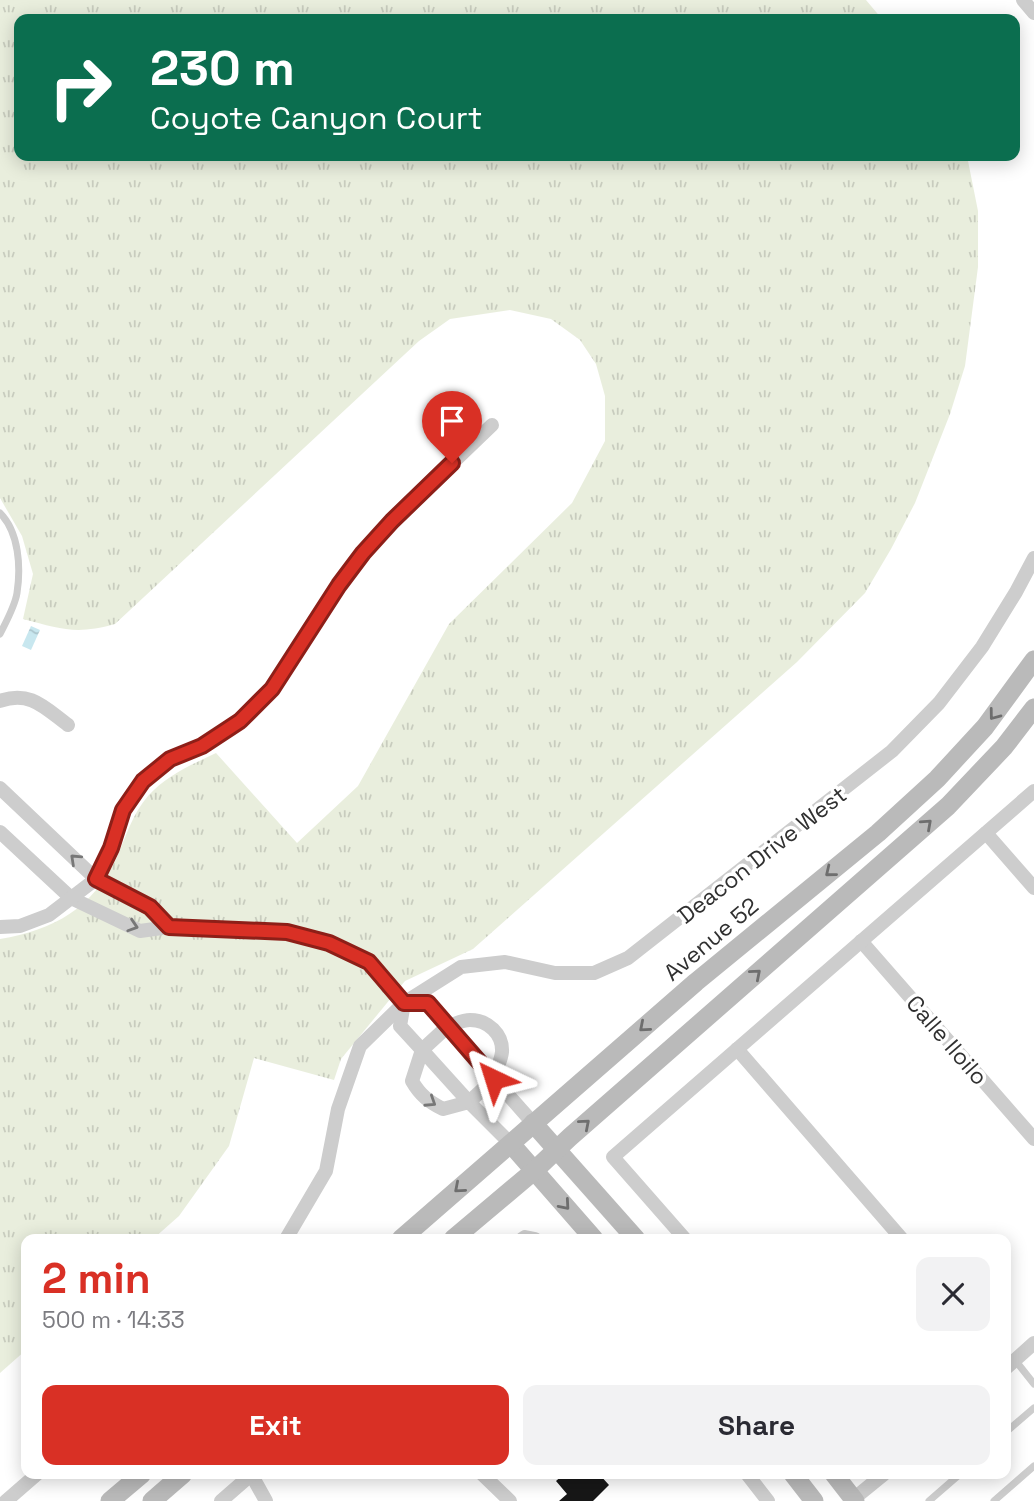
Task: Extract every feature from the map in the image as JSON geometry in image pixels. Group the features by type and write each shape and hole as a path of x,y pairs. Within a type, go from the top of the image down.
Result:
{"main road":[{"name":"Avenue 52","path":"407,1234 696,982 878,833 937,779 985,727 1034,660"},
{"path":"459,1234 948,806 1004,747 1034,708"},
{"path":"533,1124 631,1234"},
{"path":"511,1144 590,1234"},
{"path":"110,1501 136,1479"},
{"path":"152,1501 177,1479"},
{"path":"797,1479 814,1501"},
{"path":"838,1479 853,1500"}],"street":[{"path":"1023,0 1034,13"},
{"path":"0,927 20,926 49,915 96,879 111,848 123,810 143,781 170,759 202,746 240,721 272,689 339,585 363,553 392,521 492,425"},
{"name":"Deacon Drive West","path":"289,1234 326,1171 338,1109 360,1046 404,1003 461,967 505,961 555,973 594,973 628,958 892,751 939,703 982,647 1034,558"},
{"path":"0,701 14,696 33,699 68,725"},
{"path":"0,788 96,879 150,907 169,927"},
{"path":"681,1234 613,1157 1034,791"},
{"path":"0,832 71,898 140,931 169,927 287,932 329,943 369,962 404,1003 428,1003 533,1124"},
{"path":"986,833 1034,888"},
{"name":"Calle Iloilo","path":"860,941 1034,1139"},
{"path":"404,1003 400,1026 511,1144"},
{"path":"468,1020 481,1021 494,1029 500,1038 502,1051 494,1079 469,1102 443,1109 429,1102 418,1092 412,1081 422,1050 448,1026 468,1020"},
{"path":"737,1049 898,1234"},
{"path":"1011,1361 1034,1343"},
{"path":"6,1501 31,1479"},
{"path":"220,1501 246,1479"},
{"path":"255,1479 266,1501"},
{"path":"487,1479 510,1501"},
{"path":"751,1479 768,1501"},
{"path":"853,1500 878,1479"}],"lane":[{"path":"0,513 6,519 18,552 17,594 0,634"},
{"path":"1011,1365 1034,1384"},
{"path":"1011,1428 1034,1408"},
{"path":"994,1501 1034,1466"},
{"path":"929,1501 954,1479"}],"green space":[{"path":"0,0 866,0 878,14 14,14 14,161 968,161 978,211 978,267 965,366 950,414 915,503 865,593 797,662 473,949 405,981 341,1059 334,1080 254,1058 229,1146 179,1216 159,1234 21,1234 21,1354 0,1373 0,939 38,930 70,914 84,903 107,875 134,817 148,796 171,776 216,753 297,843 358,786 449,624 572,503 605,441 605,396 596,364 580,340 551,319 510,310 450,319 419,341 115,624 90,629 48,626 23,619 33,574 22,536 0,498"}],"water":[{"path":"31,626 40,630 31,650 22,646"}],"building":[{"path":"604,1479 609,1485 593,1501 559,1501 567,1494 556,1481"}],"route":[{"path":"452,463 363,553 339,585 272,689 240,721 202,746 170,759 143,781 123,810 111,848 96,879 150,907 169,927 287,932 329,943 369,962 404,1003 428,1003 494,1079"}]}
